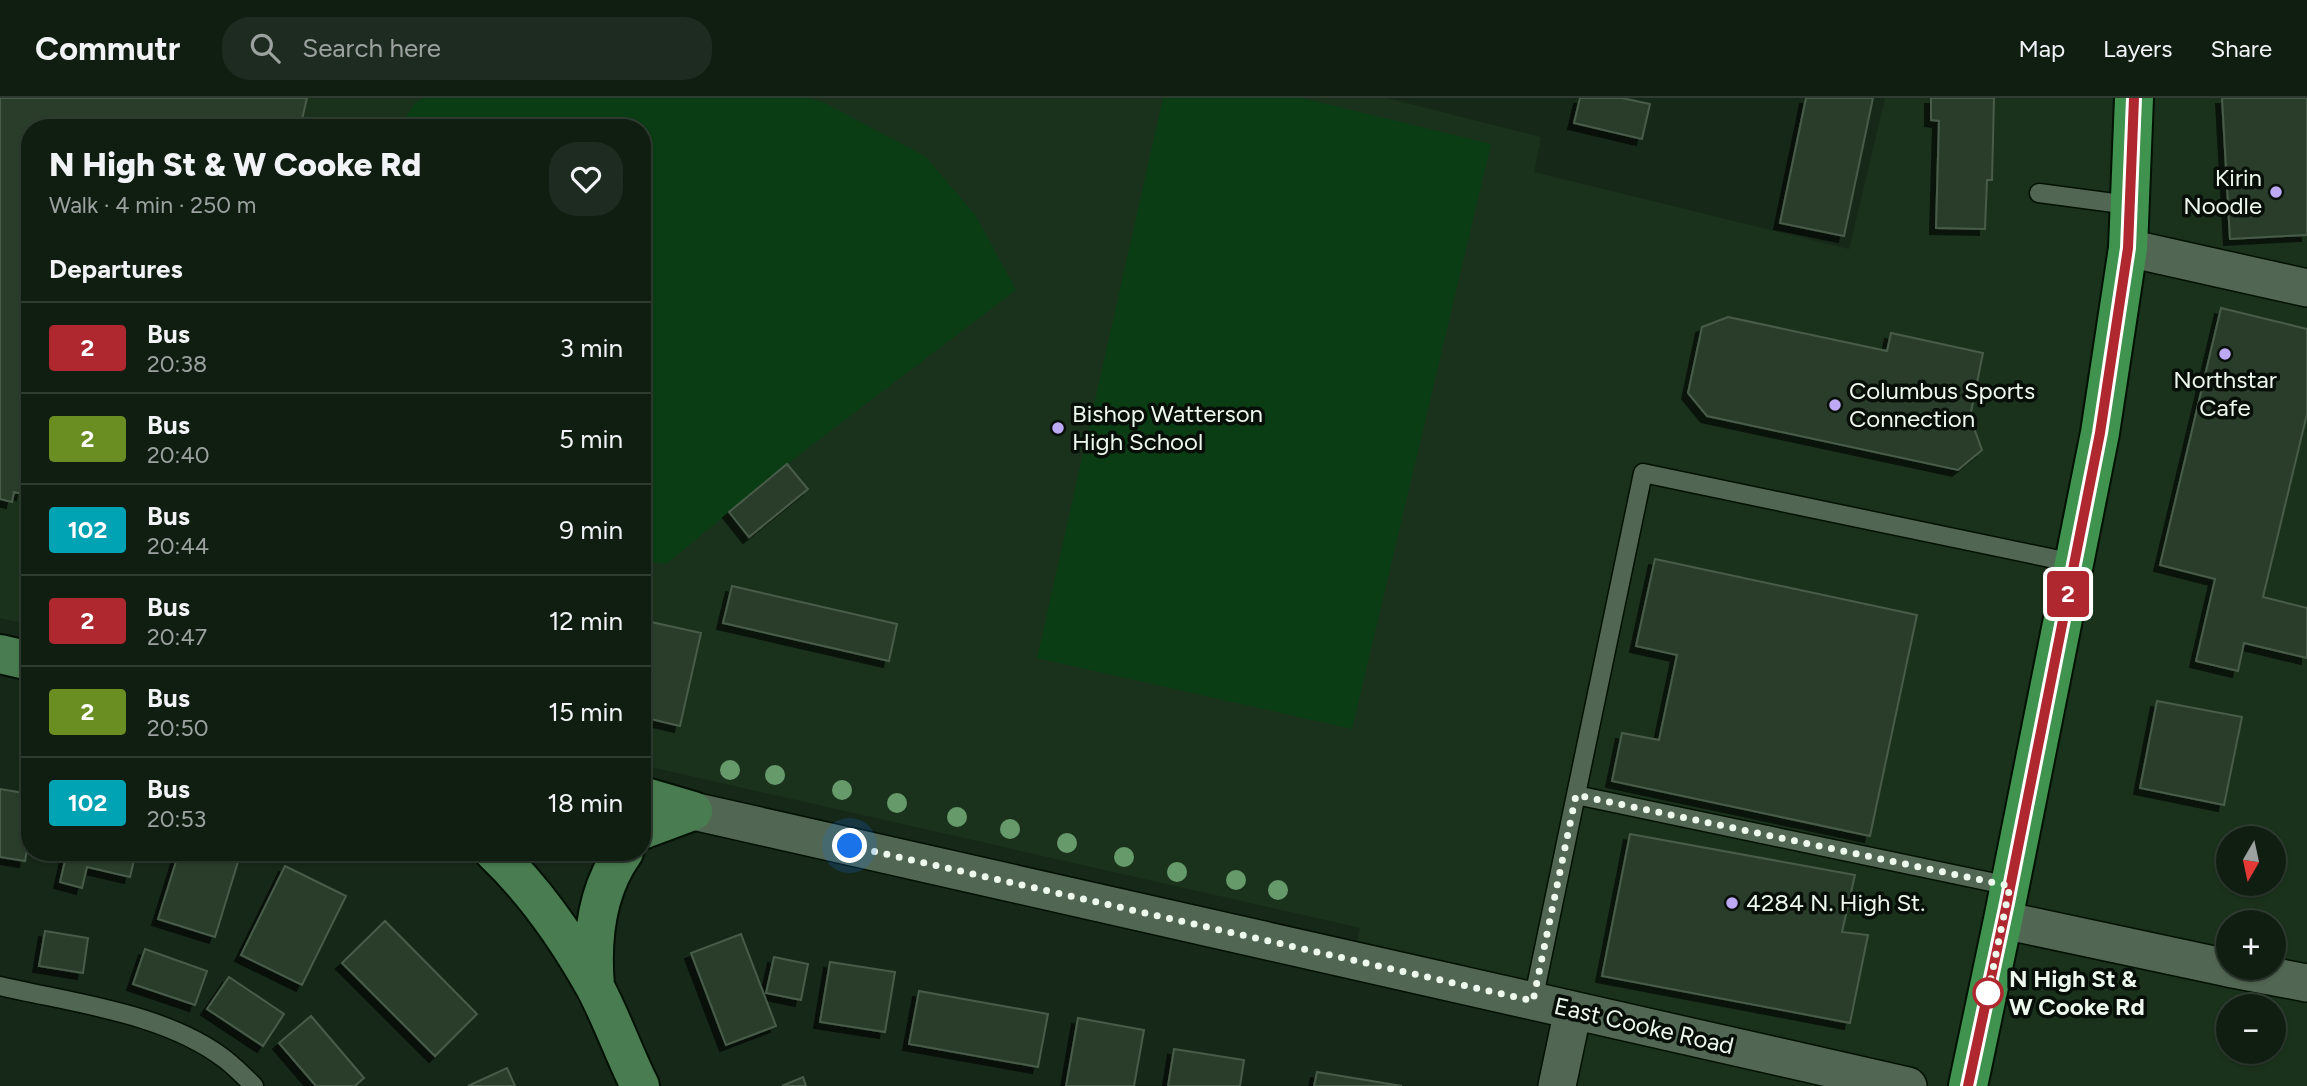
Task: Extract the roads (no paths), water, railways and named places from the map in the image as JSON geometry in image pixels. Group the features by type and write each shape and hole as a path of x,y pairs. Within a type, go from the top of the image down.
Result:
{"main road":[{"path":"1968,1086 2100,433 2128,248 2133,98"},
{"path":"0,654 21,659"},
{"path":"651,799 693,811"},
{"path":"651,827 693,811"},
{"path":"503,861 548,911 595,988 640,1086"},
{"path":"595,988 592,954 596,919 606,887 619,861"}],"street":[{"path":"2128,248 2307,288"},
{"name":"East Cooke Road","path":"651,807 693,811 1908,1086"},
{"path":"2007,903 2216,964"},
{"path":"2286,979 2307,983"},
{"path":"1557,1086 1573,1010"}],"lane":[{"path":"2039,193 2129,205"},
{"path":"1533,1001 1643,472 2074,563"},
{"path":"1576,795 2007,903"},
{"path":"0,986 132,1017 181,1034 225,1059 254,1086"}],"place":[{"name":"Kirin Noodle","path":"2276,192"},
{"name":"Northstar Cafe","path":"2225,354"},
{"name":"Columbus Sports Connection","path":"1835,405"},
{"name":"Bishop Watterson High School","path":"1058,428"},
{"name":"4284 N. High St.","path":"1732,903"},
{"name":"N High St & W Cooke Rd","path":"1988,993"}]}
